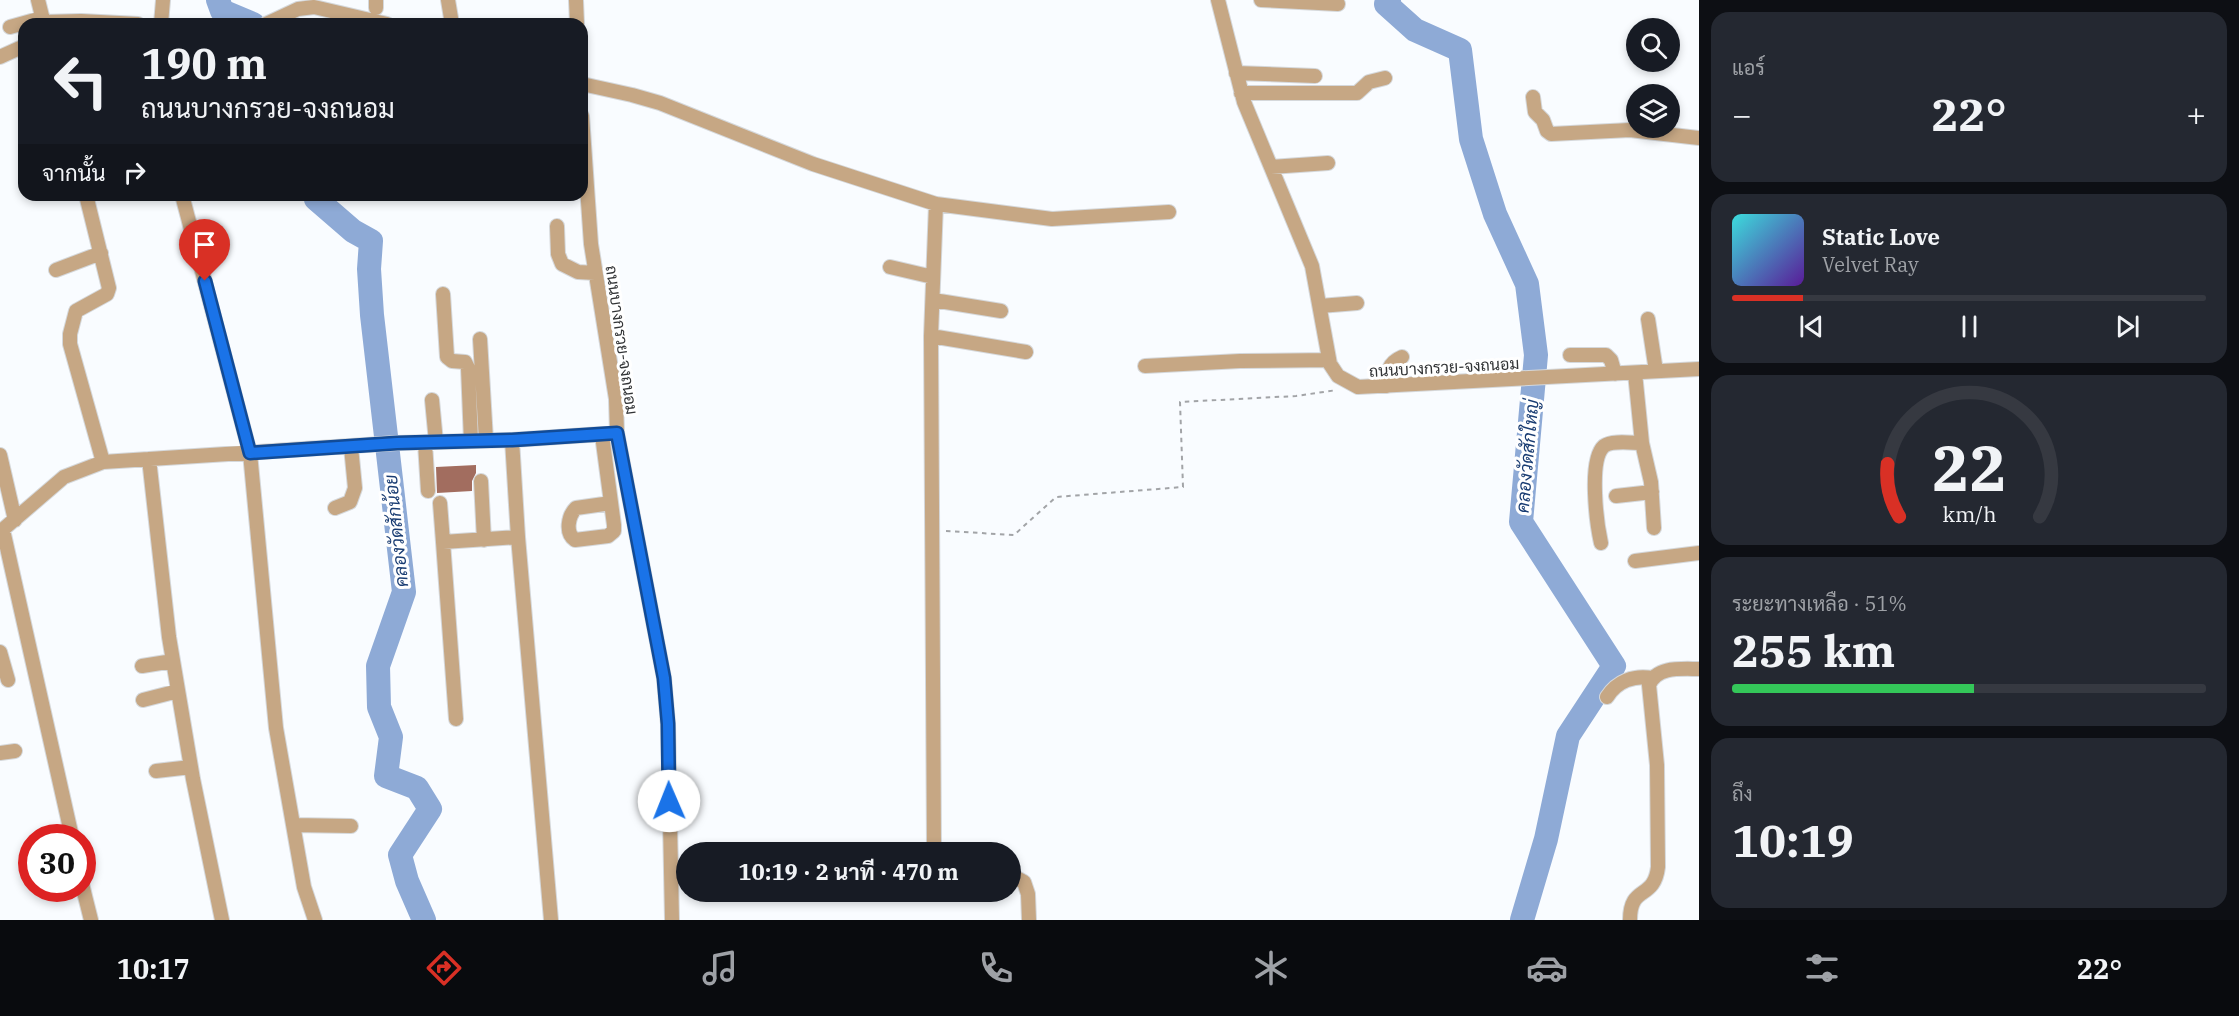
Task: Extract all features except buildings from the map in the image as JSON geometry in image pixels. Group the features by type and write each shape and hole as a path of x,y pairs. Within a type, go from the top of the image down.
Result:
{"street":[{"path":"38,0 42,18"},
{"path":"162,18 163,0"},
{"path":"448,0 451,18"},
{"path":"576,0 577,18"},
{"path":"1145,366 1240,361 1329,360 1320,306 1306,250 1253,128 1241,93 1218,0"},
{"path":"1261,0 1338,4"},
{"path":"279,18 298,9 314,7 361,18"},
{"path":"10,27 18,26"},
{"path":"0,57 18,49"},
{"path":"1236,73 1315,76"},
{"path":"1241,93 1358,93 1369,82 1385,78"},
{"path":"588,85 632,94 660,103 796,158 936,204 1052,219 1169,212"},
{"path":"1533,97 1535,112 1551,134 1630,130 1699,138"},
{"path":"1271,167 1328,163"},
{"name":"ถนนบางกรวย-จงถนอม","path":"2,531 64,477 103,462 397,443 512,440 617,433 616,399 595,273 588,188"},
{"path":"88,201 109,288 107,294 76,311 70,344 103,462"},
{"path":"184,201 250,453 276,728 304,887 315,920"},
{"path":"934,842 931,336 936,204"},
{"path":"557,226 558,254 562,264 578,273 595,273"},
{"path":"56,270 101,253"},
{"path":"890,267 933,277"},
{"path":"443,294 447,357 452,361 465,362 468,368 471,441"},
{"path":"933,300 1001,311"},
{"path":"1320,306 1357,303"},
{"path":"1648,319 1656,372"},
{"path":"931,336 1026,352"},
{"path":"480,339 486,440"},
{"path":"1570,355 1606,355 1611,360 1615,374"},
{"path":"1386,386 1388,369 1402,357"},
{"name":"ถนนบางกรวย-จงถนอม","path":"1329,360 1338,376 1358,387 1699,369"},
{"path":"1635,373 1641,443 1649,472 1654,528"},
{"path":"428,491 432,400"},
{"path":"617,433 664,678 668,724 672,920"},
{"path":"602,435 611,503"},
{"path":"512,440 550,920"},
{"path":"1601,543 1594,496 1597,466 1602,449 1609,443 1641,443"},
{"path":"335,508 350,502 355,488 351,447"},
{"path":"0,455 15,520"},
{"path":"149,459 173,661 191,767 222,920"},
{"path":"481,481 484,540"},
{"path":"1616,496 1652,492"},
{"path":"440,503 456,719"},
{"path":"2,531 69,824"},
{"path":"443,542 518,537"},
{"path":"1635,561 1699,553"},
{"path":"0,652 8,680"},
{"path":"142,666 173,661"},
{"path":"1630,920 1633,901 1653,886 1658,867 1657,765 1649,685 1652,678 1663,671 1699,669"},
{"path":"1607,697 1619,683 1641,676 1652,678"},
{"path":"143,700 178,691"},
{"path":"0,753 15,751"},
{"path":"156,771 191,767"},
{"path":"293,825 351,826"},
{"path":"1021,880 1024,882 1028,894 1029,920"},
{"path":"86,902 90,920"}],"path":[{"path":"932,530 1014,535 1056,497 1183,487 1180,402 1296,396 1358,387"}],"waterway":[{"name":"คลองวัดสักน้อย","path":"218,0 222,11 239,18"},
{"name":"คลองวัดสักใหญ่","path":"1389,0 1386,4 1415,30 1460,50 1471,139 1495,214 1527,284 1536,355 1521,522 1614,666 1568,736 1546,839 1522,920"},
{"name":"คลองวัดสักน้อย","path":"318,201 353,231 371,241 369,269 372,315 404,592 378,666 379,707 391,737 386,776 417,788 430,809 400,855 407,881 424,920"}],"route":[{"path":"205,281 250,453 397,443 512,440 617,433 664,678 668,724 669,801"}]}
